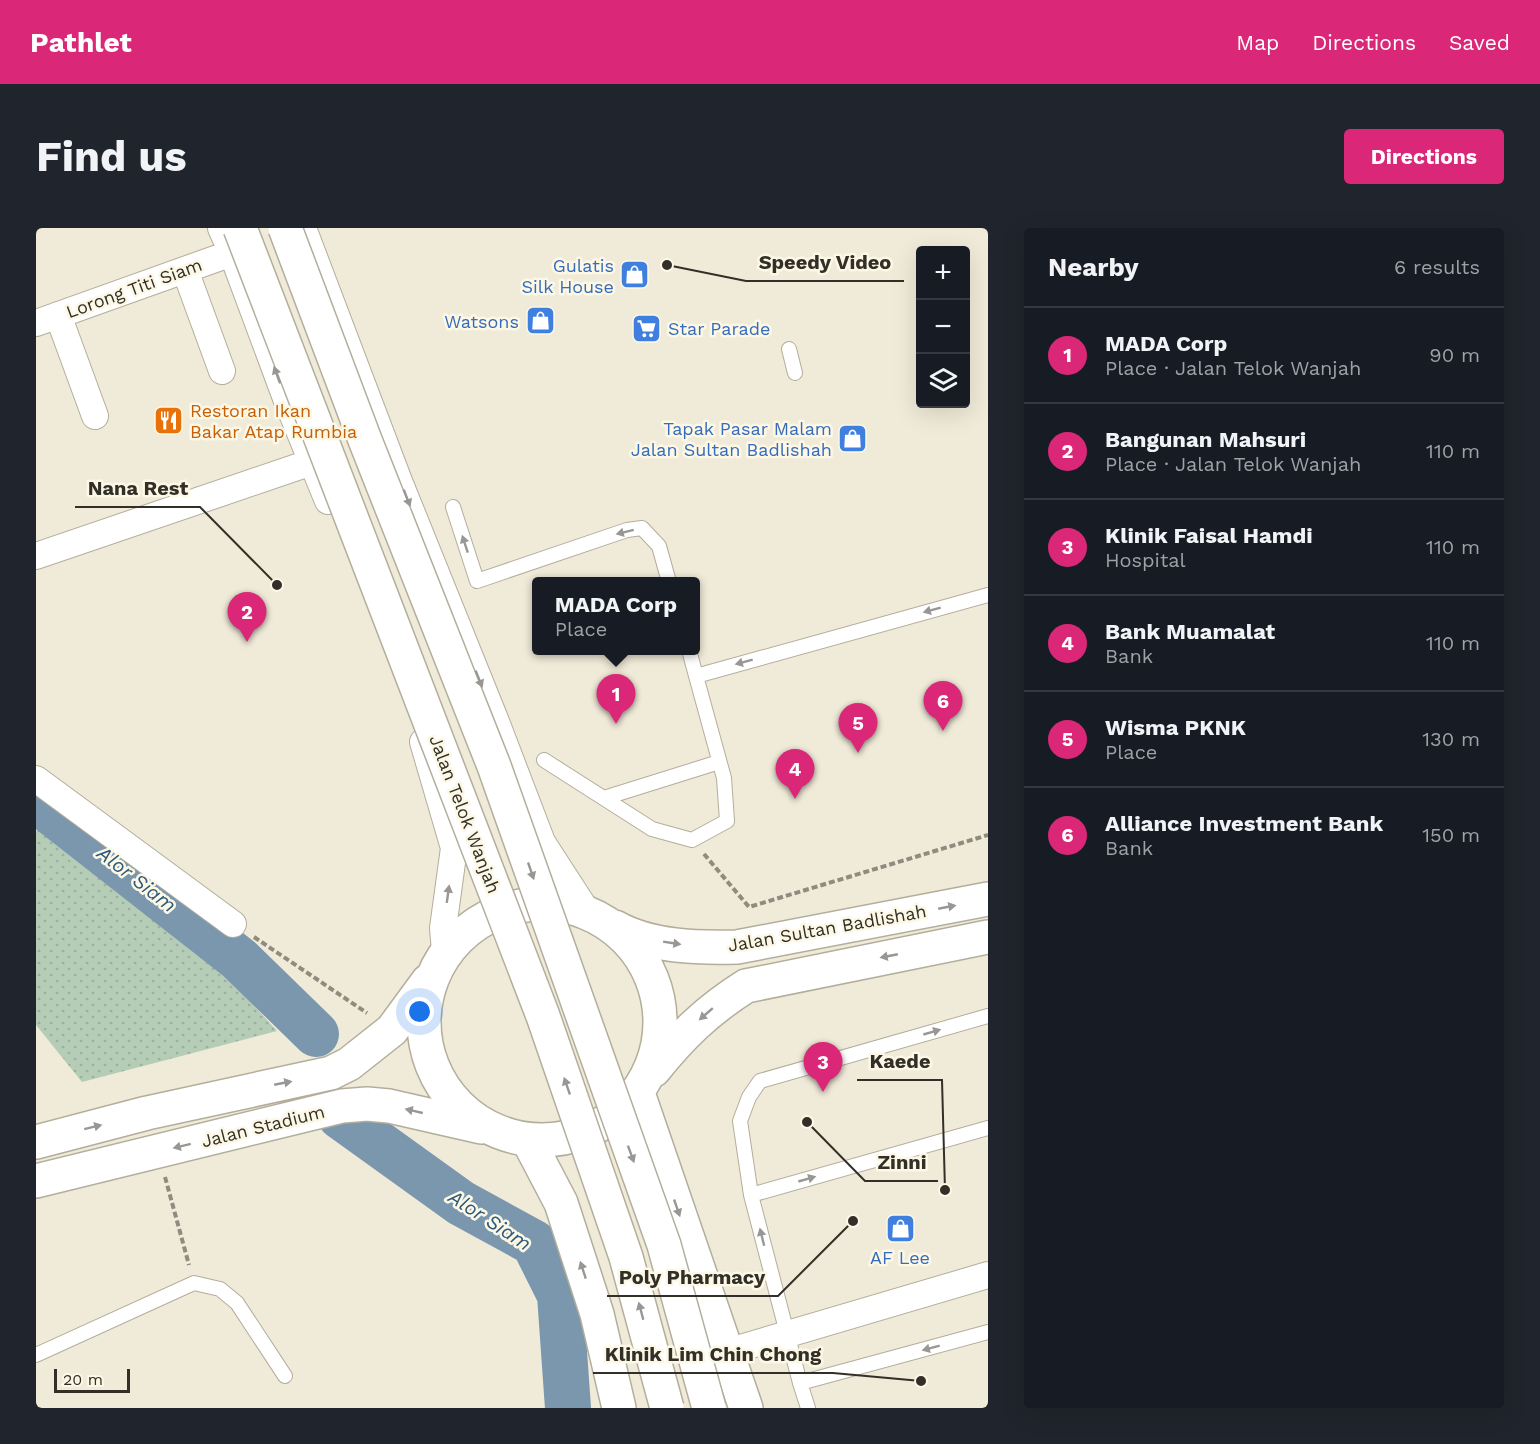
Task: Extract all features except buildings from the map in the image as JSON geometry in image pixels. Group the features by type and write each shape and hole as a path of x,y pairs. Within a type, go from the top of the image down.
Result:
{"main road":[{"path":"285,228 374,462 498,776 664,1245 709,1408"},
{"name":"Jalan Telok Wanjah","path":"236,241 543,1016 626,1257 667,1408"},
{"name":"Jalan Sultan Badlishah","path":"593,915 623,932 651,940 709,947 737,947 987,899"},
{"name":"Jalan Stadium","path":"36,1142 147,1113 331,1074 349,1064 392,1030 439,963 474,924 510,907 550,903 593,915"},
{"path":"593,915 620,933 638,953 651,976 659,1002 661,1029 656,1055 642,1086 746,1408"},
{"name":"Jalan Sultan Badlishah","path":"491,1129 528,1140 569,1138 607,1121 642,1086 691,1027 717,1005 746,986 988,937"},
{"path":"439,963 423,1010 425,1046 438,1080 461,1109 491,1129"},
{"name":"Jalan Stadium","path":"36,1181 342,1106 367,1104 389,1106 491,1129"},
{"path":"528,1140 561,1203 597,1314 619,1408"}],"street":[{"path":"220,228 236,241 287,401 423,742 454,848 439,963"},
{"path":"303,228 399,481 542,842 593,915"},
{"name":"Lorong Titi Siam","path":"47,319 185,270 236,241"},
{"path":"185,270 222,371"},
{"path":"47,319 95,416"},
{"path":"36,556 312,462"},
{"path":"36,779 233,924"},
{"path":"728,1353 988,1275"}],"lane":[{"path":"789,349 795,373"},
{"path":"453,507 477,581 627,530 642,528 659,546 668,577"},
{"path":"696,676 988,595"},
{"path":"544,760 651,829 692,840 727,821 724,778 689,655"},
{"path":"604,798 719,762"},
{"path":"808,1408 786,1334 751,1194 740,1121 749,1097 760,1081 988,1016"},
{"path":"751,1194 988,1128"},
{"path":"36,1356 194,1283 220,1289 237,1303 285,1376"},
{"path":"800,1383 988,1332"}],"path":[{"path":"692,840 749,907 988,835"},
{"path":"233,924 392,1030"},
{"path":"157,1153 194,1283"}],"green space":[{"path":"47,823 195,940 277,1031 82,1082 36,1025 36,831"}],"waterway":[{"name":"Alor Siam","path":"36,800 239,959 316,1034"},
{"name":"Alor Siam","path":"340,1116 461,1203 534,1243 560,1295 568,1408"}],"place":[{"name":"Speedy Video","path":"667,265"},
{"name":"Gulatis Silk House","path":"635,275"},
{"name":"Watsons","path":"540,321"},
{"name":"Star Parade","path":"647,328"},
{"name":"Restoran Ikan Bakar Atap Rumbia","path":"169,420"},
{"name":"Tapak Pasar Malam Jalan Sultan Badlishah","path":"853,438"},
{"name":"Nana Rest","path":"277,585"},
{"name":"Bangunan Mahsuri","path":"247,642"},
{"name":"MADA Corp","path":"616,724"},
{"name":"Alliance Investment Bank","path":"943,731"},
{"name":"Wisma PKNK","path":"858,753"},
{"name":"Bank Muamalat","path":"795,799"},
{"name":"Klinik Faisal Hamdi","path":"823,1092"},
{"name":"Zinni","path":"807,1122"},
{"name":"Kaede","path":"945,1190"},
{"name":"Poly Pharmacy","path":"853,1221"},
{"name":"AF Lee","path":"900,1228"},
{"name":"Klinik Lim Chin Chong","path":"921,1381"}]}
